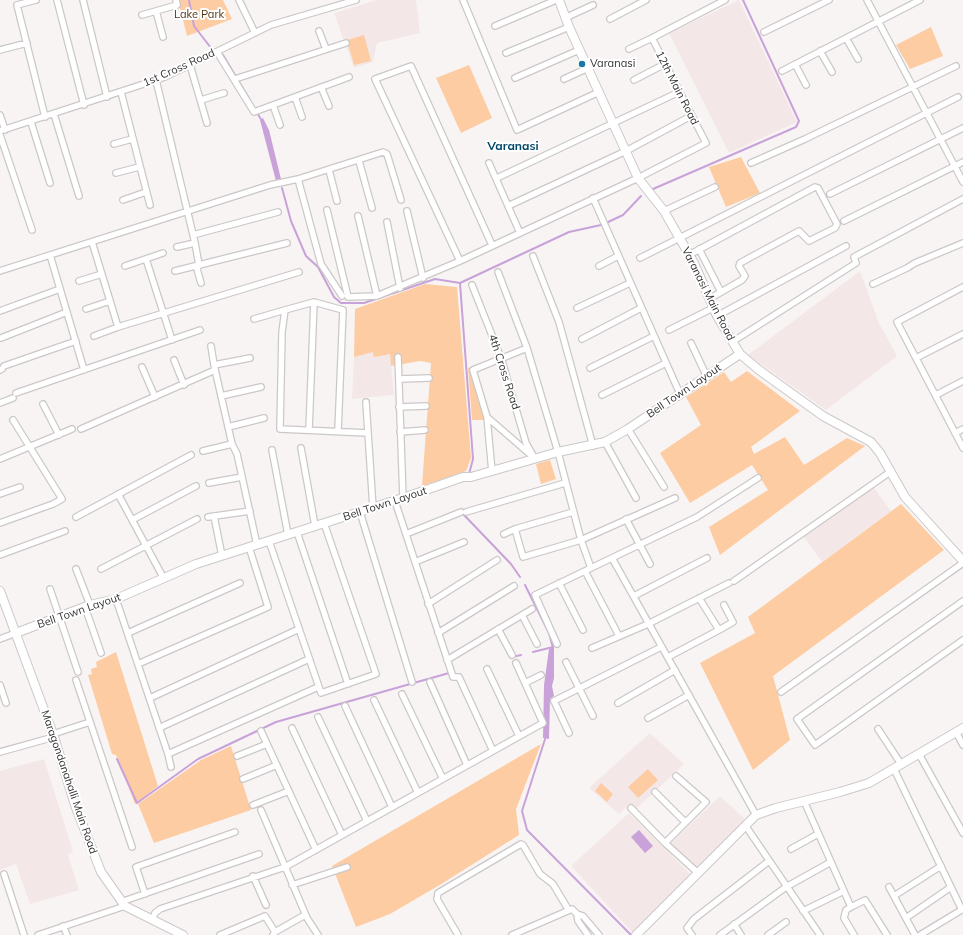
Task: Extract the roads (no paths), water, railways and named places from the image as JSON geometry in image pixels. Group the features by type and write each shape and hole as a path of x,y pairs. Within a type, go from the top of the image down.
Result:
{"street":[{"path":"36,0 17,6 45,117"},
{"path":"57,0 84,105"},
{"path":"83,0 107,97"},
{"path":"142,15 177,5 176,0"},
{"path":"239,0 255,33"},
{"name":"1st Cross Road","path":"2,130 84,105 156,80 271,25 356,0"},
{"path":"463,0 517,130 599,92"},
{"path":"495,26 557,0"},
{"name":"Varanasi Main Road","path":"557,0 612,124 638,178 664,211 689,255 715,312 740,354 759,370 823,416 871,442 880,453 904,496 963,562"},
{"path":"610,19 646,0"},
{"path":"764,32 829,0"},
{"path":"867,0 963,182"},
{"path":"782,71 878,22 908,3 920,0"},
{"name":"12th Main Road","path":"638,178 706,143 652,38 722,1"},
{"path":"565,18 593,5"},
{"path":"156,11 163,37"},
{"path":"506,53 569,26"},
{"path":"320,31 326,50"},
{"path":"629,49 652,38"},
{"path":"846,38 858,59"},
{"path":"0,50 27,43"},
{"path":"235,79 346,43"},
{"path":"514,78 579,50"},
{"path":"820,51 832,72"},
{"path":"217,52 254,112 349,77"},
{"path":"634,80 665,64"},
{"path":"795,64 806,85"},
{"path":"190,65 207,123"},
{"path":"460,261 375,79 411,66 492,246"},
{"path":"751,163 805,139 956,66"},
{"path":"564,78 588,68"},
{"path":"156,80 186,212 195,242 199,265 197,269 201,283"},
{"path":"322,87 329,106"},
{"path":"120,92 150,205"},
{"path":"201,100 224,92"},
{"path":"497,178 679,92"},
{"path":"294,97 302,117"},
{"path":"640,258 958,97"},
{"path":"273,105 280,125"},
{"path":"54,114 79,196"},
{"path":"0,115 2,130"},
{"path":"508,206 626,152 691,116"},
{"path":"31,122 50,183"},
{"path":"830,194 963,128"},
{"path":"0,135 32,230"},
{"path":"114,144 132,139"},
{"path":"0,271 270,185 298,179 386,152 401,200"},
{"path":"359,161 372,208"},
{"path":"844,221 963,162"},
{"path":"489,163 497,178 520,233"},
{"path":"116,174 139,166"},
{"path":"329,170 337,201"},
{"path":"327,210 348,297 377,296 424,278 638,178"},
{"path":"298,179 321,264 342,296"},
{"path":"664,211 715,187"},
{"path":"689,255 815,187 818,188 837,224 836,228 809,241 799,231 740,263 739,266 745,276 742,280 709,299"},
{"path":"123,200 146,192"},
{"path":"593,198 680,394"},
{"path":"732,342 856,263 854,257 963,199"},
{"path":"407,211 424,278"},
{"path":"193,235 278,212"},
{"path":"358,216 377,296"},
{"path":"387,222 400,288"},
{"path":"92,242 118,327"},
{"path":"177,247 195,242"},
{"path":"175,271 286,242"},
{"path":"873,284 915,263 963,243"},
{"path":"669,330 715,312 846,246"},
{"path":"699,249 721,292"},
{"path":"126,266 163,253"},
{"path":"50,255 84,370"},
{"path":"533,256 559,322 593,446"},
{"path":"599,266 618,256"},
{"path":"146,259 172,340"},
{"path":"94,336 118,327 299,272"},
{"path":"498,272 527,348 558,452 588,570 619,636"},
{"path":"78,281 102,274"},
{"path":"577,308 630,283"},
{"name":"4th Cross Road","path":"472,285 501,358 526,443 535,459"},
{"path":"963,287 897,322 963,448"},
{"path":"0,311 60,289"},
{"path":"86,309 110,301"},
{"path":"309,430 314,302"},
{"path":"254,319 314,302 343,310 338,431"},
{"path":"582,339 641,308"},
{"path":"285,310 282,332 280,429 368,433"},
{"path":"1,338 67,312"},
{"path":"0,403 15,395 200,330"},
{"path":"916,358 963,334"},
{"path":"590,368 654,336"},
{"path":"2,368 76,341"},
{"path":"691,343 707,377"},
{"path":"211,346 214,368 232,444 237,454 257,545"},
{"path":"492,472 487,418 473,370 527,348"},
{"name":"Bell Town Layout","path":"16,633 88,606 116,599 163,578 222,556 292,533 467,477 492,472 558,452 593,446 605,442 628,430 740,354"},
{"path":"398,357 403,498"},
{"path":"81,430 184,385 214,368 250,358"},
{"path":"174,360 184,385"},
{"path":"602,395 666,363"},
{"path":"142,367 155,397"},
{"path":"399,379 429,378"},
{"path":"936,395 963,381"},
{"path":"221,396 261,387"},
{"path":"366,402 373,508"},
{"path":"42,404 59,435"},
{"path":"399,407 426,406"},
{"path":"228,427 264,418"},
{"path":"487,418 535,459"},
{"path":"0,523 53,504 62,499 13,420"},
{"path":"0,459 30,448 72,429"},
{"path":"955,433 963,429"},
{"path":"400,432 425,430"},
{"path":"628,430 664,488"},
{"path":"605,442 636,498"},
{"path":"203,451 232,444"},
{"path":"301,448 315,526"},
{"path":"272,450 292,533 348,684"},
{"path":"76,517 191,455"},
{"path":"592,648 648,624 732,582 890,472"},
{"path":"209,483 242,477"},
{"path":"557,644 535,595 612,558 639,543 697,517 758,478"},
{"path":"406,534 464,512 565,483"},
{"path":"132,520 196,486"},
{"path":"0,494 20,487"},
{"path":"118,494 163,578"},
{"path":"516,529 523,557 581,540 675,498"},
{"path":"394,501 452,674 459,677 493,751"},
{"path":"222,556 211,516 250,511"},
{"path":"360,512 412,682"},
{"path":"504,534 573,512"},
{"path":"102,569 197,519"},
{"path":"626,519 650,564"},
{"path":"269,541 320,693 348,684 376,674 324,523"},
{"path":"0,555 65,531"},
{"path":"415,562 464,542"},
{"path":"138,664 268,607 249,547"},
{"path":"612,558 756,815"},
{"path":"634,596 707,558"},
{"path":"428,604 497,560"},
{"path":"780,692 963,562"},
{"path":"76,569 101,653"},
{"path":"128,633 240,583"},
{"path":"559,584 583,630"},
{"path":"438,633 514,586"},
{"path":"50,589 78,672"},
{"name":"Maragondanahalli Main Road","path":"0,591 53,736 75,805 101,872 123,904 183,935"},
{"path":"699,598 719,630"},
{"path":"116,599 150,698 171,767"},
{"path":"963,602 797,719 815,745 963,640"},
{"path":"668,657 733,622 724,605"},
{"path":"447,660 532,609"},
{"path":"522,615 537,644"},
{"path":"150,698 299,629"},
{"path":"498,629 512,655"},
{"path":"0,638 16,633"},
{"path":"569,733 554,701 661,647"},
{"path":"159,728 309,659"},
{"path":"566,662 593,716"},
{"path":"152,920 155,913 160,909 253,876 285,867 543,723 516,663"},
{"path":"487,669 519,736"},
{"path":"618,703 675,670"},
{"path":"525,683 541,675"},
{"path":"76,680 132,847"},
{"path":"430,682 467,765"},
{"path":"0,685 6,703"},
{"path":"168,754 318,687"},
{"path":"402,694 443,779"},
{"path":"648,718 689,695"},
{"path":"374,700 418,793"},
{"path":"345,706 392,807"},
{"path":"318,717 367,821"},
{"path":"0,752 53,736 90,722"},
{"path":"292,728 342,835"},
{"path":"878,729 897,767 941,866 963,909 920,935"},
{"path":"636,935 697,872 756,815 776,808 869,783 960,730 963,745"},
{"path":"261,731 316,850"},
{"path":"237,756 267,744"},
{"path":"919,754 963,833"},
{"path":"243,779 277,766"},
{"path":"665,843 706,802 676,776"},
{"path":"254,805 289,791"},
{"path":"656,792 686,822"},
{"path":"804,801 851,907"},
{"path":"631,808 665,843 697,872"},
{"path":"261,810 305,915 318,935"},
{"path":"745,825 820,935"},
{"path":"145,894 136,867 235,832"},
{"path":"791,849 818,834"},
{"path":"458,935 437,899 438,893 521,844 540,874 552,884 568,909"},
{"path":"39,935 123,904 145,894 259,854"},
{"path":"692,935 688,928 694,919 769,861"},
{"path":"720,935 786,887 831,862"},
{"path":"894,896 941,866"},
{"path":"292,885 347,867"},
{"path":"4,874 24,935"},
{"path":"253,876 266,905"},
{"path":"906,918 951,887"},
{"path":"889,888 915,935"},
{"path":"803,911 844,891"},
{"path":"854,935 844,918 846,910 865,900 887,935"},
{"path":"512,935 568,909 572,909 577,914 584,916 599,935"},
{"path":"577,914 578,921 588,935"},
{"path":"220,935 266,916 274,933 305,915"},
{"path":"768,935 786,922"},
{"path":"734,924 741,935"},
{"path":"63,926 67,935"}],"waterway":[{"path":"189,0 194,26 211,48"},
{"path":"653,189 796,127 799,121 743,0"},
{"path":"223,55 250,100"},
{"path":"256,111 262,121"},
{"path":"282,188 291,221 306,256 318,267 334,297 341,303 364,303 435,279 460,283 473,459 469,474"},
{"path":"606,223 623,215 641,196"},
{"path":"460,283 569,232 601,225"},
{"path":"464,515 511,564 520,577"},
{"path":"525,585 549,633 553,648"},
{"path":"533,652 553,647"},
{"path":"512,657 521,655"},
{"path":"117,759 137,803 198,759 276,722 449,673"},
{"path":"546,736 522,811 527,830 631,935"}],"place":[{"name":"Varanasi","path":"582,64"}],"district":[{"name":"Varanasi","path":"513,146"}],"park label":[{"name":"Lake Park","path":"199,15"}]}
